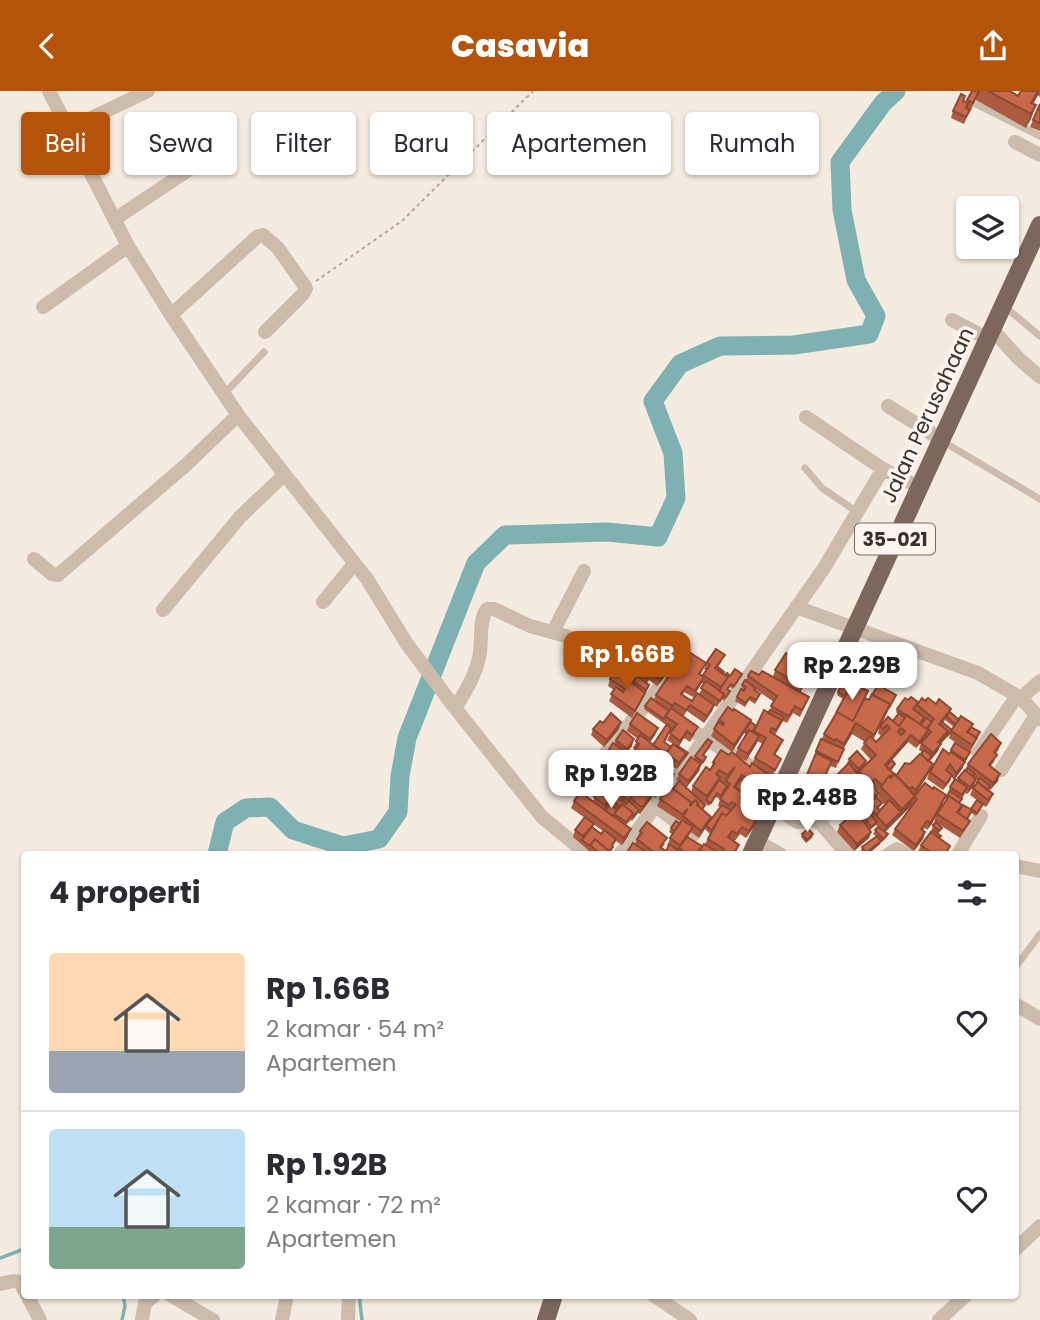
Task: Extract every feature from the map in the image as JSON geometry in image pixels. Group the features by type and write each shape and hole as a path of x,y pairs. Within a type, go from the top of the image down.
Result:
{"main road":[{"name":"Jalan Perusahaan","path":"754,847 1040,225"},
{"path":"546,1320 553,1299"}],"street":[{"path":"49,91 60,112"},
{"path":"104,112 148,91"},
{"path":"1015,142 1040,155"},
{"path":"92,175 128,246 238,415 373,589 423,667 451,703 542,817 583,851"},
{"path":"115,219 181,175"},
{"path":"171,315 261,235 268,237 278,248 306,288 265,332"},
{"path":"43,307 128,246"},
{"path":"952,320 990,334 1040,377"},
{"path":"888,405 942,440"},
{"path":"34,559 51,573 58,575 187,464 238,415"},
{"path":"806,417 883,468 919,487"},
{"path":"622,851 796,607 858,513 883,468"},
{"path":"163,610 240,517 284,475"},
{"path":"323,602 354,564"},
{"path":"553,632 584,571"},
{"path":"796,607 978,673 1019,697 1038,717 1001,770"},
{"path":"451,703 476,667 481,651 483,614 487,609 494,609 530,626 569,637 605,661 612,659 627,641"},
{"path":"584,780 672,672"},
{"path":"967,767 1019,697 1040,681"},
{"path":"682,723 783,786"},
{"path":"656,806 693,835"},
{"path":"774,807 797,822 814,820 821,824 844,851"},
{"path":"960,851 981,816"},
{"path":"1019,867 1040,871"},
{"path":"1019,1006 1040,1019"},
{"path":"1019,1246 1040,1226"},
{"path":"0,1284 13,1280 21,1284"},
{"path":"29,1299 40,1320"},
{"path":"142,1320 147,1299"},
{"path":"177,1299 213,1320"},
{"path":"282,1320 286,1299"},
{"path":"348,1320 349,1299"},
{"path":"659,1299 690,1320"},
{"path":"939,1320 962,1299"}],"lane":[{"path":"976,104 1040,136"},
{"path":"1003,305 1040,336"},
{"path":"223,394 264,352"},
{"path":"942,440 1040,499"},
{"path":"805,468 822,488 858,513"},
{"path":"1019,963 1040,934"}],"path":[{"path":"306,288 402,221 533,91"}],"building":[{"path":"972,91 979,91 973,103 967,100"},
{"path":"988,91 1010,91 1018,96 1021,91 1038,91 1031,103 1036,105 1031,114"},
{"path":"961,94 965,96 963,101 968,103 966,108 970,110 966,117 953,111"},
{"path":"1040,104 1040,123 1033,120"},
{"path":"670,639 686,651 680,659 670,651 678,660 673,666 658,654"},
{"path":"716,649 725,655 715,668 728,677 721,687 703,675 710,665 707,662"},
{"path":"646,651 669,668 660,680 652,673 647,679 638,673 635,677 630,674"},
{"path":"689,652 706,663 699,674 704,677 695,691 687,686 681,694 692,701 697,693 714,705 707,716 690,705 686,710 675,703 673,706 656,695 679,661 682,663"},
{"path":"786,653 812,669 801,686 775,670"},
{"path":"735,669 742,674 734,686 731,684 727,689 730,691 726,697 723,696 719,691 728,677 725,675 727,673 730,676"},
{"path":"616,670 645,693 635,711 611,694 616,687 623,692 625,689 610,679"},
{"path":"751,671 759,675 762,671 809,697 802,710 795,706 789,716 771,706 777,696 748,676"},
{"path":"637,676 649,685 646,690 633,681"},
{"path":"745,680 760,694 756,700 750,697 746,703 737,697 741,689 744,691 746,687 742,685"},
{"path":"706,681 724,694 720,701 701,688"},
{"path":"843,682 850,686 845,696 838,692"},
{"path":"852,683 868,691 853,721 836,713"},
{"path":"878,685 896,695 889,708 890,704 872,695"},
{"path":"872,694 890,704 874,735 856,723 844,744 824,734 837,712 853,721 865,698 869,700"},
{"path":"911,697 918,702 913,709 924,717 920,724 897,709 905,698 908,700"},
{"path":"651,698 669,711 664,719 645,706"},
{"path":"922,698 925,701 928,698 936,704 939,699 951,709 939,724 948,731 933,753 921,743 931,732 927,728 934,719 917,705"},
{"path":"728,707 751,720 734,745 714,729 718,722 723,725 719,720"},
{"path":"671,708 698,727 692,735 687,731 680,741 670,733 677,724 665,716"},
{"path":"764,710 782,720 776,730 772,728 770,732 783,740 774,754 781,759 775,770 755,758 766,738 754,731"},
{"path":"770,710 784,717 780,724 782,720 768,713"},
{"path":"950,712 959,720 955,724 946,716"},
{"path":"611,713 621,722 607,740 593,729 600,721 603,723"},
{"path":"637,713 658,728 650,739 630,724"},
{"path":"899,713 905,718 899,726 893,721"},
{"path":"907,715 928,730 919,742 911,735 885,765 894,774 882,785 875,779 866,787 874,795 861,808 855,798 865,788 860,783 866,778 859,771 876,755 864,743 870,736 876,742 890,728 887,725 883,729 880,726 888,717 899,726"},
{"path":"961,716 973,724 967,732 977,738 972,745 951,731"},
{"path":"926,718 932,722 927,729 921,725"},
{"path":"751,722 756,726 752,732 748,732 745,730"},
{"path":"942,722 952,730 948,735 948,731 940,724"},
{"path":"667,724 671,728 664,742 671,747 666,754 653,745"},
{"path":"971,727 980,732 976,738 968,732"},
{"path":"623,730 634,739 627,749 616,740"},
{"path":"749,730 759,736 748,754 738,748"},
{"path":"991,734 1001,743 994,752 997,755 989,765 1000,774 993,783 968,764"},
{"path":"640,735 675,761 671,766 650,752 669,766 658,782 662,785 658,791 641,778 649,767 633,753 639,744 636,741"},
{"path":"708,739 712,742 703,755 706,757 703,762 695,756"},
{"path":"821,739 844,749 838,762 816,751"},
{"path":"613,743 638,761 631,770 606,754"},
{"path":"955,743 970,752 965,760 951,750"},
{"path":"673,744 686,753 679,763 666,753"},
{"path":"943,749 965,762 956,773 950,764 946,770 952,775 946,784 930,772"},
{"path":"721,750 729,755 732,752 750,767 752,763 769,775 750,803 740,798 753,807 750,811 758,817 749,831 742,827 737,834 732,831 728,837 739,845 735,851 723,851 724,849 708,839 722,813 726,816 736,805 732,802 729,805 720,799 730,784 726,781 735,767 728,775 719,770 716,774 720,777 707,796 693,786 706,767 710,770 715,763 713,762","holes":["742,775 748,779 740,791 734,787"]},
{"path":"924,750 932,756 928,761 921,754"},
{"path":"857,751 866,761 859,769 849,759"},
{"path":"816,753 832,761 824,778 820,776 817,782 806,777"},
{"path":"920,754 933,764 916,790 912,787 910,789 896,776 905,763 910,764"},
{"path":"691,757 701,764 689,781 679,774"},
{"path":"892,760 895,764 889,770 886,766"},
{"path":"849,763 862,779 847,793 843,788 852,779 844,784 836,776"},
{"path":"600,766 624,780 605,805 594,797 603,785 592,777"},
{"path":"633,769 643,776 639,783 629,776"},
{"path":"668,770 674,774 667,784 660,780"},
{"path":"965,770 976,779 970,787 958,778"},
{"path":"895,774 915,796 902,809 881,787 889,776 891,778"},
{"path":"980,778 990,786 987,790 976,783"},
{"path":"741,779 746,782 740,791 735,787"},
{"path":"955,779 967,787 962,795 950,787"},
{"path":"719,780 727,786 721,796 717,793 711,803 706,800"},
{"path":"627,781 634,787 629,794 629,801 639,810 633,817 633,813 622,804 620,807 614,802"},
{"path":"640,781 654,792 642,807 630,798"},
{"path":"679,781 705,805 702,809 695,800 692,803 673,789"},
{"path":"978,782 993,794 988,800 973,788"},
{"path":"925,783 946,795 930,823 927,821 921,829 925,832 916,845 895,829"},
{"path":"857,785 863,791 855,798 850,793"},
{"path":"669,786 691,802 690,806 695,800 711,817 701,831 683,816 688,809 682,814 660,799"},
{"path":"873,786 879,793 873,798 874,795 869,790"},
{"path":"950,791 962,799 959,803 949,796 946,798"},
{"path":"580,792 631,829 624,838 574,801"},
{"path":"792,794 801,799 794,805 787,801"},
{"path":"949,796 962,805 957,812 970,821 963,831 937,814"},
{"path":"876,797 882,803 877,808 880,810 876,815 871,809 874,806 870,803"},
{"path":"889,800 901,812 886,826 876,815"},
{"path":"977,800 983,804 977,813 971,809"},
{"path":"610,804 617,810 613,816 605,810"},
{"path":"622,804 633,813 626,822 614,814"},
{"path":"722,805 731,810 726,816 722,813 712,830 706,826"},
{"path":"963,805 972,810 967,819 958,813"},
{"path":"865,806 877,822 871,827 860,811"},
{"path":"856,811 871,832 857,844 840,825"},
{"path":"585,817 594,824 583,836 575,830"},
{"path":"682,820 693,827 680,845 670,838"},
{"path":"676,821 680,824 674,831 671,828"},
{"path":"647,822 667,838 660,847 666,851 652,851 637,839 642,833 640,831"},
{"path":"936,822 942,828 939,831 933,825"},
{"path":"592,827 601,834 604,830 616,839 609,851 595,839 590,846 582,840"},
{"path":"878,827 888,834 883,839 875,830"},
{"path":"808,829 813,834 807,840 802,834"},
{"path":"931,832 950,846 947,851 929,851 921,845"},
{"path":"877,836 881,841 868,851 862,847"},
{"path":"687,837 702,846 698,851 683,851 679,848"},
{"path":"595,839 609,851 597,851 590,845"},
{"path":"633,843 645,851 628,851"},
{"path":"669,844 679,851 666,851"},
{"path":"704,844 716,851 702,851"}],"waterway":[{"path":"218,851 225,822 246,808 270,807 293,830 343,846 379,839 398,812 400,776 407,738 476,563 505,535 607,532 658,537 676,498 673,453 653,401 680,364 720,346 794,345 869,334 876,316 856,280 842,210 840,162 883,103 896,91"},
{"path":"0,1258 21,1250"},
{"path":"122,1320 124,1299"},
{"path":"359,1299 362,1320"}]}
